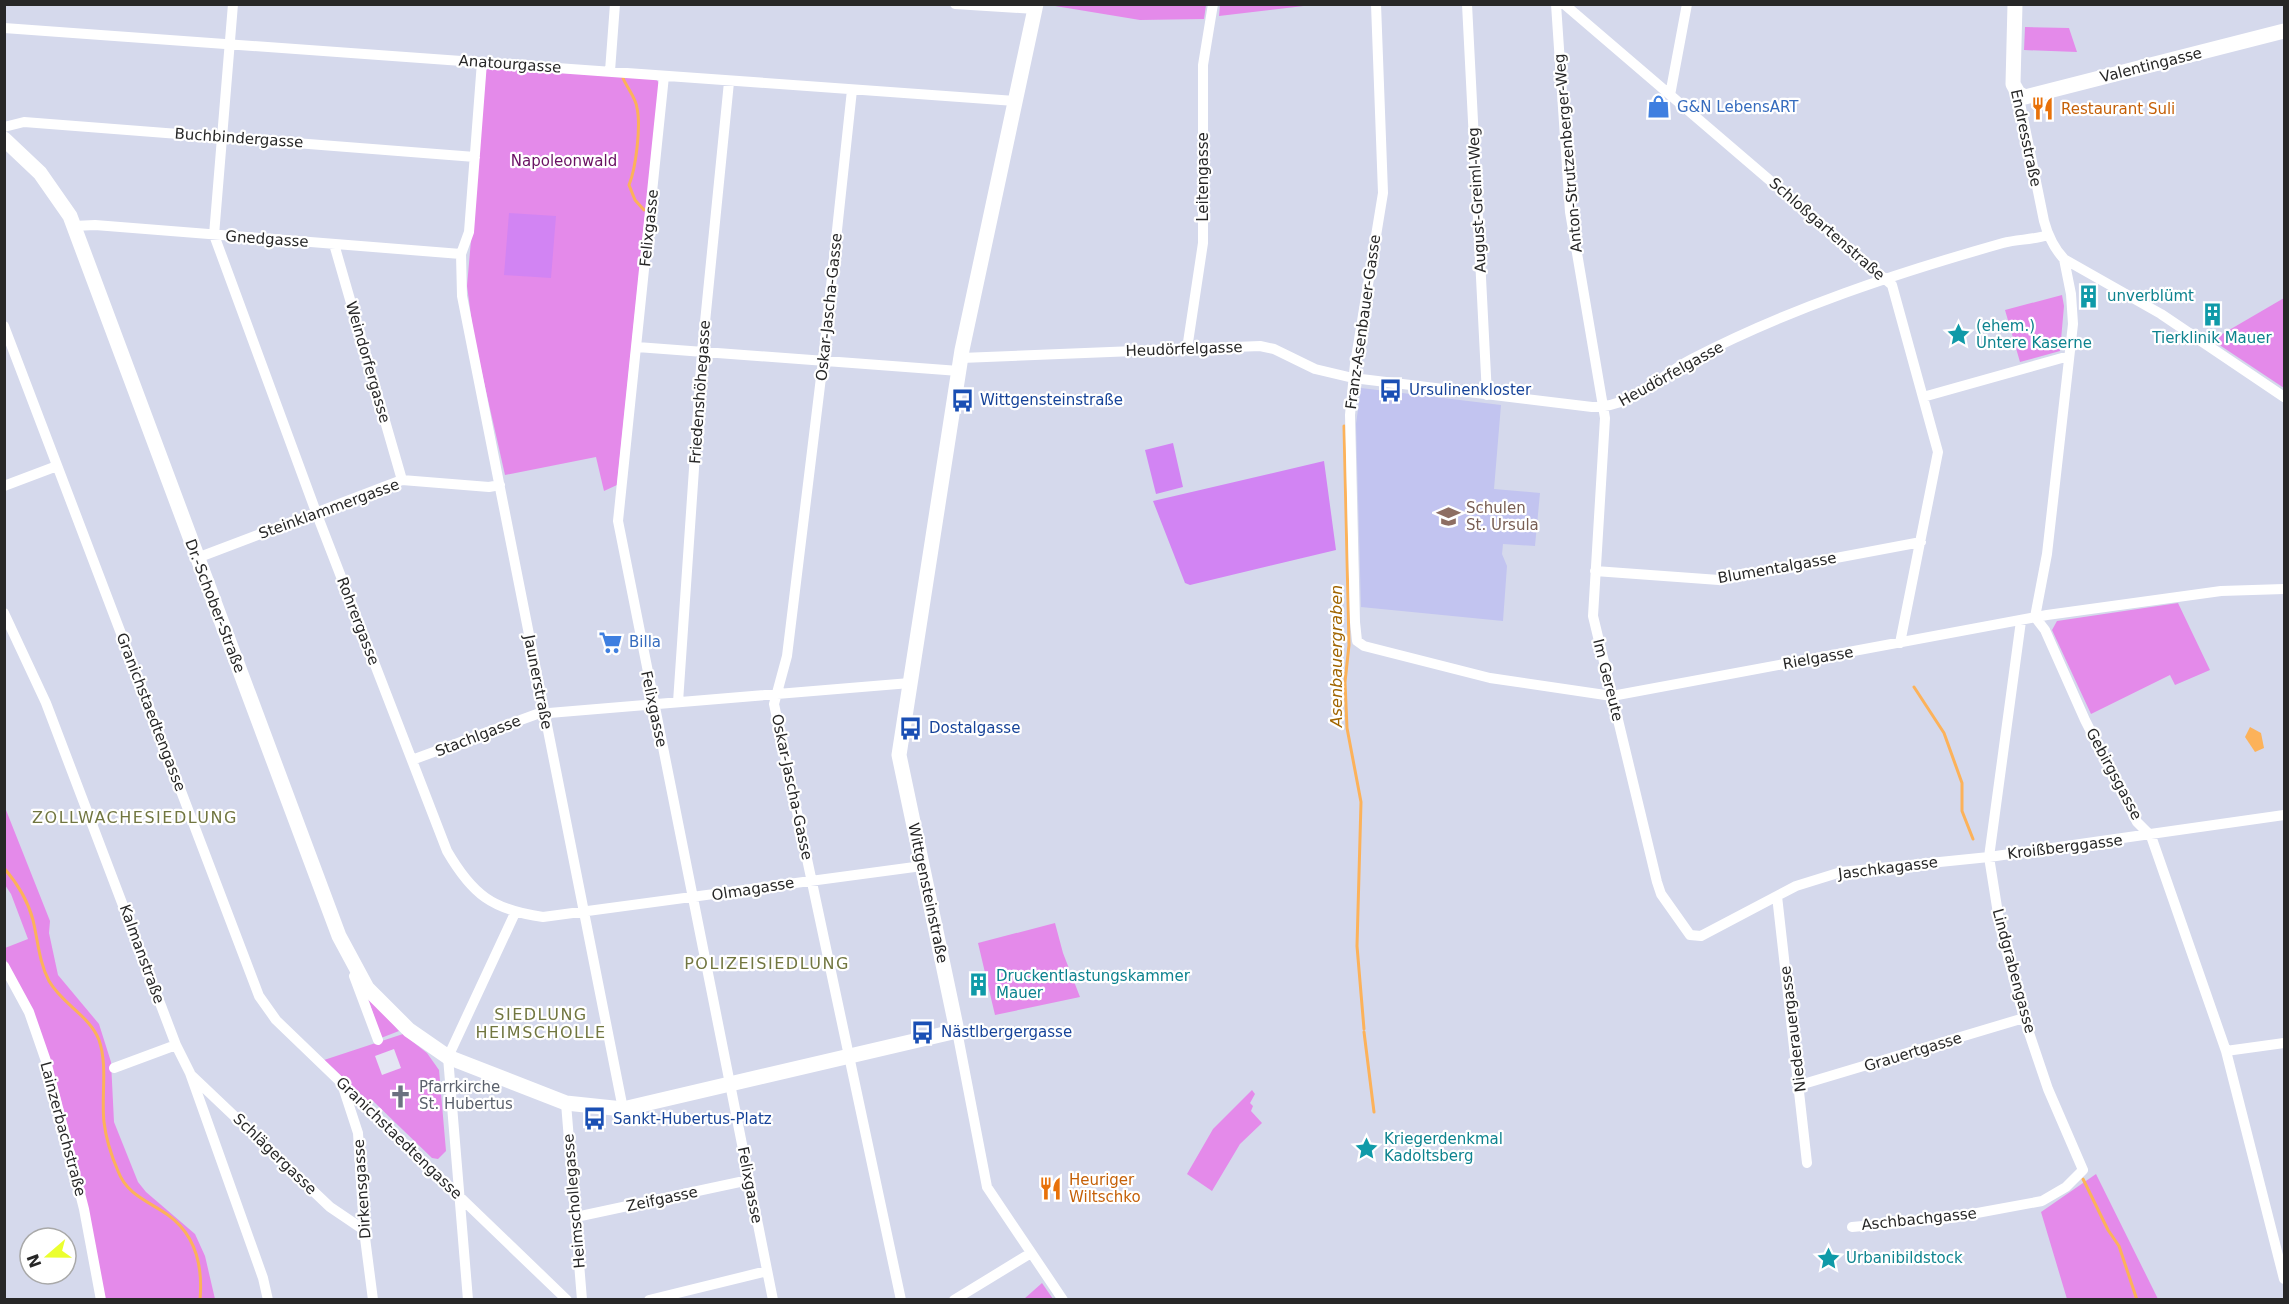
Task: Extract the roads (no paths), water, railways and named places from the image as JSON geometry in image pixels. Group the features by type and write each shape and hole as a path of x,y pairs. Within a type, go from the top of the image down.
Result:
{"street":[{"path":"214,235 232,4"},
{"path":"610,71 615,4"},
{"path":"955,4 1036,7"},
{"name":"Leitengasse","path":"1187,349 1203,243 1203,65 1213,4"},
{"name":"Franz-Asenbauer-Gasse","path":"1357,641 1350,415 1353,378 1383,193 1376,4"},
{"name":"August-Greiml-Weg","path":"1467,4 1487,395"},
{"name":"Anton-Strutzenberger-Weg","path":"1557,4 1570,212 1603,407"},
{"name":"Schloßgartenstraße","path":"1564,4 1892,285 1938,452 1900,643"},
{"path":"1670,95 1687,4"},
{"name":"Endresstraße","path":"2015,4 2013,84 2018,93 2048,235"},
{"name":"Wittgensteinstraße","path":"1036,7 960,364 899,755 987,1187 1064,1299"},
{"name":"Anatourgasse","path":"4,28 1015,101"},
{"name":"Valentingasse","path":"2018,93 2028,97 2284,31"},
{"name":"Jaunerstraße","path":"482,62 469,232 461,254 462,296 623,1108"},
{"name":"Felixgasse","path":"664,76 618,521 773,1299"},
{"name":"Friedenshöhegasse","path":"678,702 702,352 729,82"},
{"name":"Oskar-Jascha-Gasse","path":"852,90 823,361 787,656 774,705 901,1299"},
{"name":"Buchbindergasse","path":"4,127 24,122 475,157"},
{"name":"Dr.-Schober-Straße","path":"4,139 40,173 74,226 339,936 367,988 388,1011 448,1057"},
{"name":"Gnedgasse","path":"74,226 461,254"},
{"name":"Rohrergasse","path":"214,235 316,512 447,851 459,872 476,891 494,905 515,913 543,917 585,913"},
{"path":"2035,617 2047,554 2073,308 2064,259 2048,235"},
{"name":"Heudörfelgasse","path":"637,347 823,361 960,364 1187,349 1267,347 1315,369 1353,378 1487,395 1611,407 1636,396 1704,352 1885,279 2023,238 2048,235"},
{"name":"Weindorfergasse","path":"334,244 402,480"},
{"path":"2064,259 2153,309 2284,397"},
{"name":"Granichstaedtengasse","path":"4,326 259,996 276,1020 567,1299"},
{"path":"1923,398 2069,356"},
{"name":"Im Gereute","path":"1603,407 1604,450 1593,616 1659,889 1690,935 1694,937"},
{"path":"4,486 57,466"},
{"name":"Steinklammergasse","path":"197,558 402,480 489,487 500,485"},
{"name":"Blumentalgasse","path":"1595,571 1719,580 1921,542"},
{"name":"Rielgasse","path":"1357,641 1364,646 1490,678 1612,696 2035,617 2221,591 2284,589"},
{"name":"Kalmanstraße","path":"4,613 46,703 176,1045 190,1073 263,1278 268,1299"},
{"name":"Gebirgsgasse","path":"2035,617 2041,623 2085,720 2138,822 2151,836 2226,1051 2284,1279"},
{"name":"Lindgrabengasse","path":"2021,621 1989,857 2000,926 2024,1018 2048,1089 2083,1170"},
{"path":"544,713 910,683"},
{"name":"Stachlgasse","path":"412,760 544,713"},
{"name":"Kroißberggasse","path":"1989,857 2151,836 2284,815"},
{"name":"Jaschkagasse","path":"1694,937 1712,931 1796,886 1855,869 1989,857"},
{"name":"Olmagasse","path":"585,913 922,866"},
{"name":"Niederauergasse","path":"1777,896 1800,1084 1807,1163"},
{"path":"468,1299 448,1057 515,913"},
{"path":"339,936 378,1040"},
{"name":"Lainzerbachstraße","path":"4,966 29,1012 46,1061 84,1209 101,1299"},
{"name":"Grauertgasse","path":"1800,1084 2024,1018"},
{"path":"448,1057 566,1103 623,1108 730,1086 957,1031"},
{"path":"2226,1051 2284,1043"},
{"path":"114,1068 176,1045"},
{"name":"Schlägergasse","path":"190,1073 330,1207 364,1230"},
{"name":"Dirkensgasse","path":"341,1081 358,1133 364,1230 373,1299"},
{"name":"Heimschollegasse","path":"566,1103 582,1299"},
{"name":"Aschbachgasse","path":"1852,1227 1950,1218 2042,1201 2066,1186 2083,1170"},
{"name":"Zeifgasse","path":"576,1217 749,1180"},
{"path":"954,1299 1031,1252"},
{"path":"649,1299 676,1297 767,1271"}],"waterway":[{"path":"623,78 635,100 638,116 637,147 629,185 635,200 644,210"},
{"name":"Asenbauergraben","path":"1344,426 1349,645 1345,682 1347,728 1361,802 1357,946 1364,1029"},
{"path":"1914,687 1944,733 1962,783 1962,811 1973,839"},
{"path":"4,868 18,886 28,906 49,981 61,997 89,1024 99,1040 104,1071 105,1128 118,1171 133,1192 168,1215 185,1232 199,1263 200,1300"},
{"name":"Asenbauergraben","path":"1364,1032 1374,1112"},
{"path":"2083,1179 2108,1230 2119,1246 2137,1300"}],"place":[{"name":"G&N LebensART","path":"1659,107"},
{"name":"Restaurant Suli","path":"2043,109"},
{"name":"unverblümt","path":"2089,296"},
{"name":"Tierklinik Mauer","path":"2212,314"},
{"name":"(ehem.) Untere Kaserne","path":"1958,335"},
{"name":"Ursulinenkloster","path":"1391,390"},
{"name":"Wittgensteinstraße","path":"962,400"},
{"name":"Schulen St. Ursula","path":"1448,517"},
{"name":"Billa","path":"611,642"},
{"name":"Dostalgasse","path":"911,728"},
{"name":"Druckentlastungskammer Mauer","path":"978,985"},
{"name":"Nästlbergergasse","path":"923,1032"},
{"name":"Pfarrkirche St. Hubertus","path":"401,1096"},
{"name":"Sankt-Hubertus-Platz","path":"595,1119"},
{"name":"Kriegerdenkmal Kadoltsberg","path":"1366,1148"},
{"name":"Heuriger Wiltschko","path":"1051,1189"},
{"name":"Urbanibildstock","path":"1828,1258"}],"district":[{"name":"ZOLLWACHESIEDLUNG","path":"135,817"},
{"name":"POLIZEISIEDLUNG","path":"767,963"},
{"name":"SIEDLUNG HEIMSCHOLLE","path":"541,1023"}],"park label":[{"name":"Napoleonwald","path":"564,161"}]}
